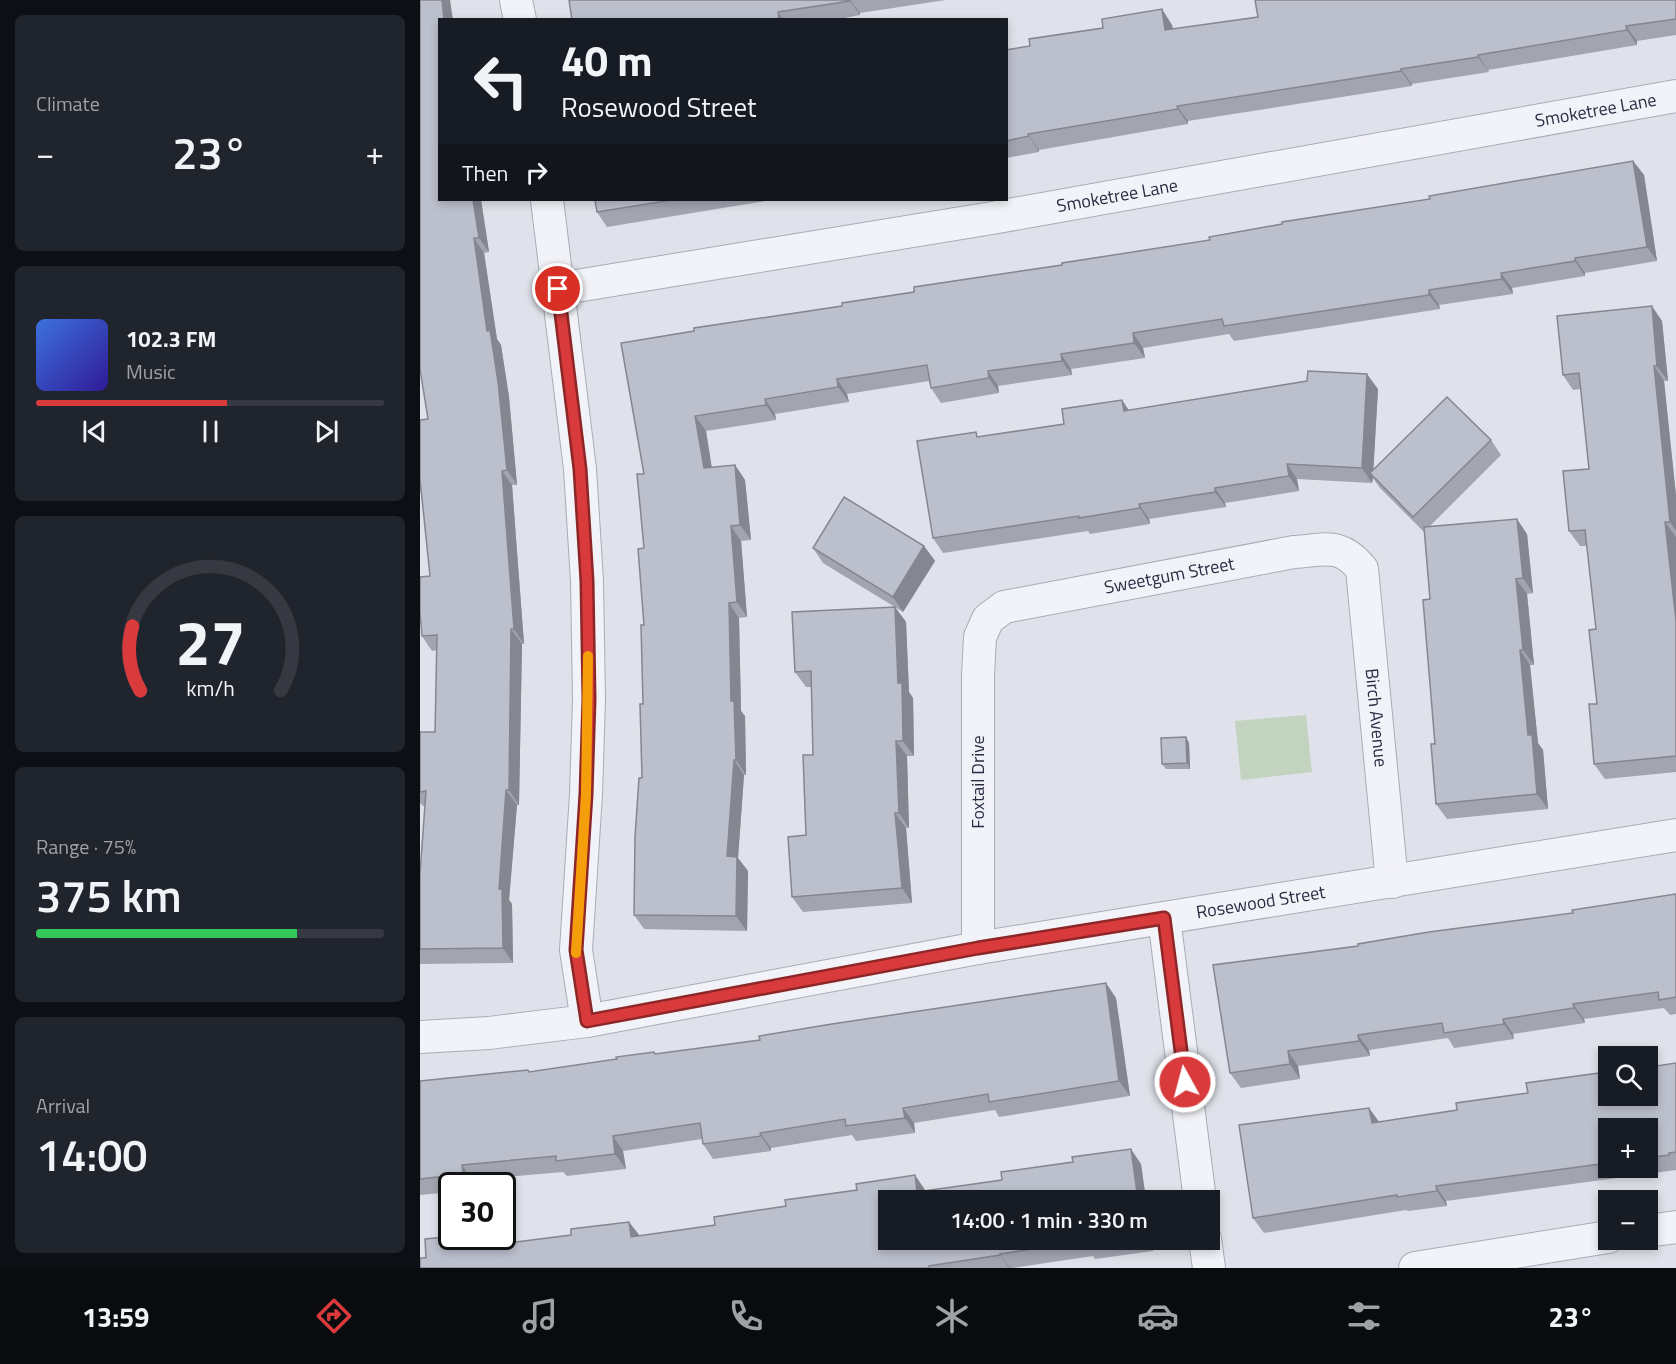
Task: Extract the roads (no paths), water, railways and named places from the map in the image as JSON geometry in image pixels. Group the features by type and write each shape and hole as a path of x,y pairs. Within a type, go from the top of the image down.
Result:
{"street":[{"path":"516,0 520,18"},
{"name":"Smoketree Lane","path":"558,289 992,218 1676,96"},
{"path":"547,201 580,469 587,581 589,699 586,794 576,950 587,1021"},
{"name":"Sweetgum Street","path":"988,619 1004,607 1294,552 1340,550 1352,557"},
{"name":"Birch Avenue","path":"1352,557 1362,570 1392,882"},
{"name":"Foxtail Drive","path":"978,948 978,676 980,637 988,619"},
{"name":"Rosewood Street","path":"420,1037 489,1033 587,1021 978,948 1676,835"},
{"path":"1164,918 1199,1190"},
{"path":"1658,1229 1676,1227"},
{"path":"1415,1268 1598,1239"},
{"path":"1207,1250 1209,1268"}]}
